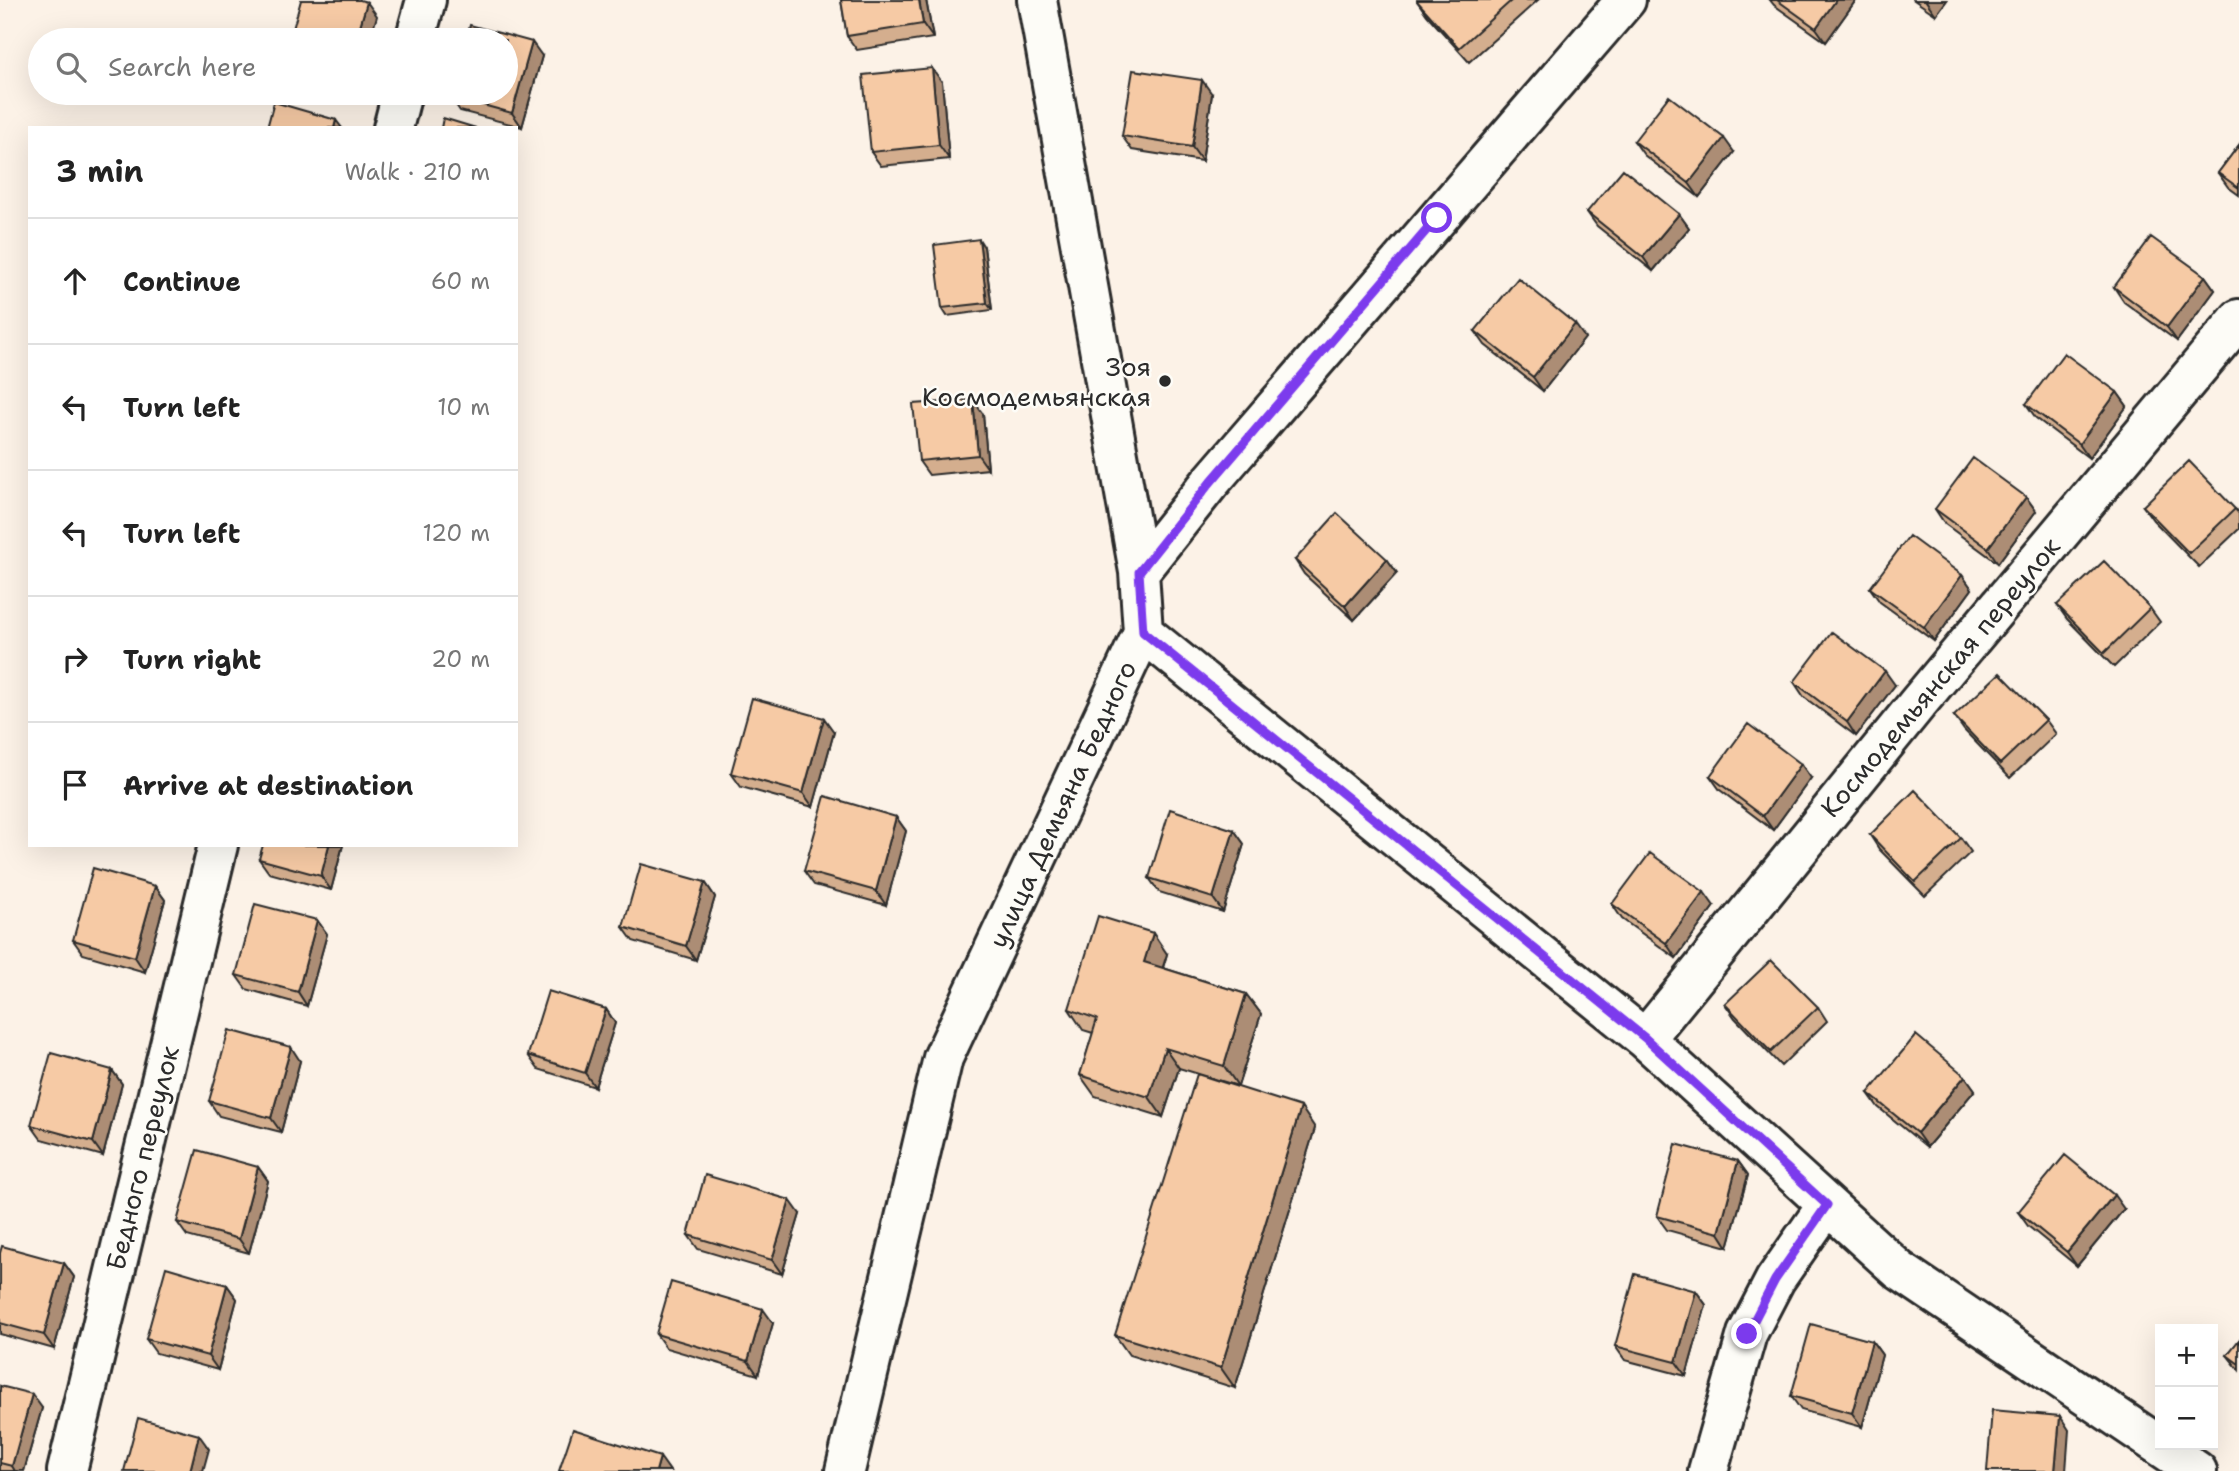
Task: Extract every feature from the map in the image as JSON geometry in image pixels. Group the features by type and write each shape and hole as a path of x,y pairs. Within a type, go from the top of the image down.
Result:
{"street":[{"path":"418,28 426,0"},
{"name":"улица Демьяна Бедного","path":"845,1471 943,1058 1143,632 1139,572 1037,0"},
{"path":"1139,572 1218,474 1626,0"},
{"path":"394,126 399,105"},
{"name":"Космодемьянская переулок","path":"1645,1038 1918,703 2239,319"},
{"path":"1143,632 1645,1038 1899,1270 2197,1471"},
{"name":"Бедного переулок","path":"67,1471 218,847"},
{"path":"1708,1471 1747,1334 1775,1280 1827,1205"}],"building":[{"path":"301,0 367,2 359,28 293,28"},
{"path":"841,0 919,0 923,24 847,36"},
{"path":"1417,0 1512,0 1459,48"},
{"path":"1777,0 1836,0 1816,28"},
{"path":"518,38 532,42 518,92"},
{"path":"932,68 939,145 871,152 863,75"},
{"path":"1133,70 1202,80 1192,147 1122,136"},
{"path":"1669,96 1724,138 1689,183 1634,141"},
{"path":"273,105 284,105 336,120 334,126 268,126"},
{"path":"483,105 514,105 512,113"},
{"path":"443,118 469,126 441,126"},
{"path":"2239,145 2239,188 2218,173"},
{"path":"1623,169 1679,214 1643,257 1587,212"},
{"path":"2151,237 2205,276 2167,327 2114,287"},
{"path":"979,239 987,303 942,308 934,245"},
{"path":"1518,278 1575,324 1533,377 1475,331"},
{"path":"2064,353 2117,392 2079,444 2026,404"},
{"path":"973,400 978,455 919,461 913,404"},
{"path":"1973,458 2026,497 1988,548 1935,509"},
{"path":"2189,461 2235,509 2189,553 2143,506"},
{"path":"1337,513 1387,559 1345,606 1295,560"},
{"path":"1909,536 1962,575 1924,627 1870,588"},
{"path":"2104,561 2150,608 2104,653 2057,605"},
{"path":"1832,632 1885,671 1847,722 1794,682"},
{"path":"2000,673 2046,720 2000,764 1954,716"},
{"path":"752,698 824,718 803,793 731,773"},
{"path":"1748,724 1801,764 1763,816 1710,776"},
{"path":"1915,790 1961,838 1915,882 1870,835"},
{"path":"825,796 896,817 876,891 804,871"},
{"path":"1170,809 1234,830 1213,898 1149,878"},
{"path":"262,847 328,847 321,876 259,859"},
{"path":"1650,853 1704,892 1666,943 1612,904"},
{"path":"641,864 705,882 686,946 623,927"},
{"path":"93,868 155,886 135,957 73,940"},
{"path":"255,904 317,920 298,992 236,975"},
{"path":"1098,916 1153,933 1144,962 1246,994 1224,1066 1165,1048 1149,1097 1080,1075 1097,1019 1069,1009"},
{"path":"1771,960 1818,1007 1771,1052 1725,1004"},
{"path":"548,991 606,1009 585,1073 528,1055"},
{"path":"229,1030 291,1047 271,1118 209,1101"},
{"path":"1916,1035 1965,1076 1917,1133 1868,1093"},
{"path":"51,1053 112,1070 93,1142 31,1125"},
{"path":"1197,1074 1301,1107 1221,1368 1115,1335"},
{"path":"1676,1144 1738,1161 1719,1233 1657,1216"},
{"path":"197,1150 258,1167 239,1239 177,1222"},
{"path":"2065,1155 2114,1195 2067,1252 2018,1212"},
{"path":"705,1175 790,1200 772,1260 688,1235"},
{"path":"2,1246 64,1263 44,1335 0,1323"},
{"path":"166,1267 227,1285 208,1356 146,1339"},
{"path":"1635,1274 1696,1291 1676,1362 1615,1346"},
{"path":"671,1282 763,1309 748,1361 656,1334"},
{"path":"1811,1324 1872,1341 1852,1413 1791,1396"},
{"path":"2239,1340 2239,1364 2227,1355"},
{"path":"0,1386 32,1394 12,1466 0,1463"},
{"path":"1992,1410 2060,1416 2055,1471 1987,1471"},
{"path":"138,1418 199,1435 190,1471 124,1471"},
{"path":"573,1429 660,1457 656,1471 559,1471"}],"place":[{"name":"Зоя Космодемьянская","path":"1165,381"}],"route":[{"path":"1437,218 1209,484 1139,572 1143,632 1645,1038 1827,1205 1775,1280 1747,1334"}]}
